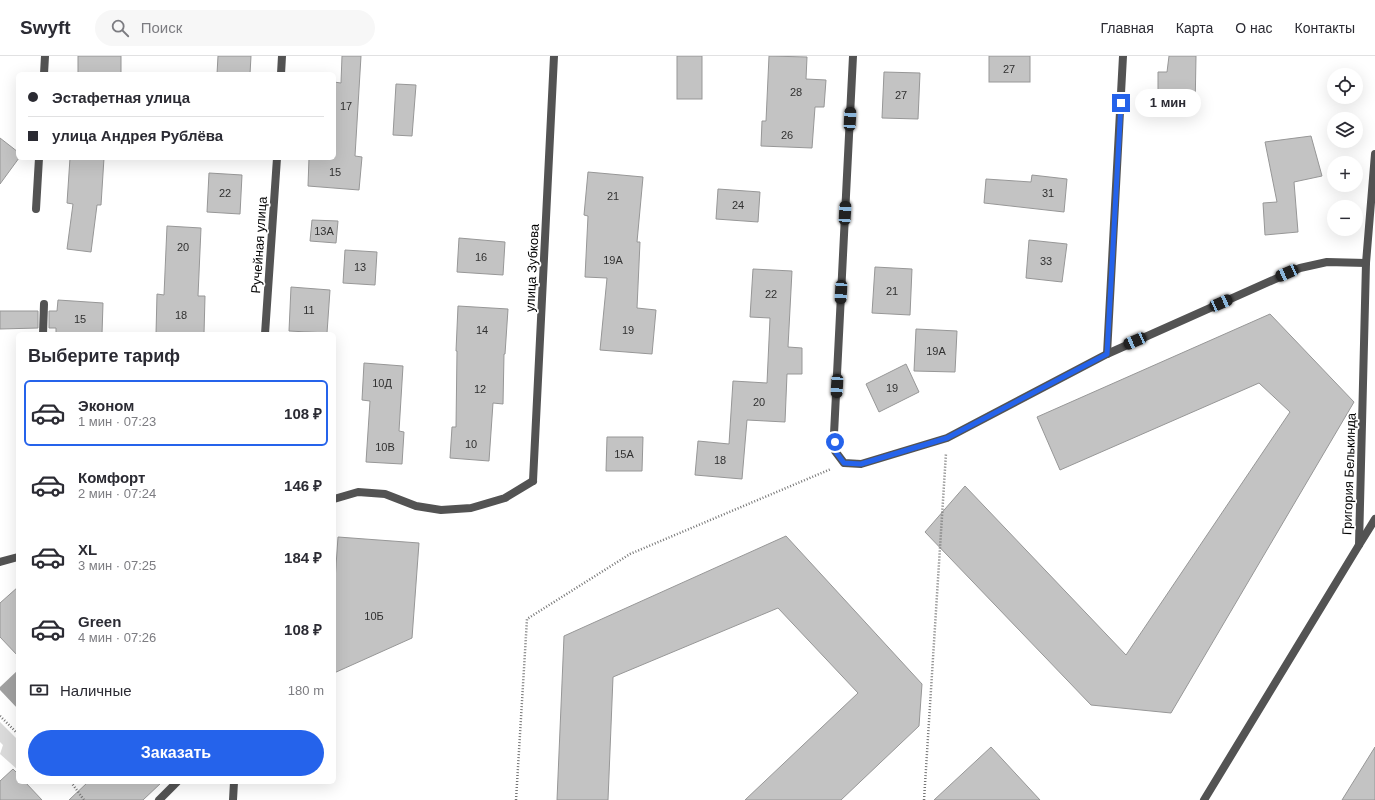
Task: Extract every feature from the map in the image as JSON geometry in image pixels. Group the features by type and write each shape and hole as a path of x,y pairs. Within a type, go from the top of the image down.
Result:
{"street":[{"path":"44,72 45,56"},
{"path":"281,72 282,56"},
{"name":"улица Зубкова","path":"336,498 358,492 385,494 416,506 441,510 471,508 506,498 533,481 554,56"},
{"path":"853,56 834,434 835,451 844,463 861,464 947,438 1107,354 1300,268 1327,262 1366,263"},
{"path":"1107,354 1123,56"},
{"name":"Григория Белькинда","path":"1204,800 1359,545 1366,263 1375,154"},
{"path":"36,209 39,160"},
{"name":"Ручейная улица","path":"265,332 277,160"},
{"path":"43,332 44,304"},
{"path":"1359,545 1375,519"},
{"path":"0,562 16,558"},
{"path":"159,800 175,784"},
{"path":"233,800 234,784"}],"path":[{"path":"924,800 947,438"},
{"path":"516,800 527,619 630,554 844,463"},
{"path":"0,716 16,732"},
{"path":"72,784 84,800"}],"shaded area":[{"path":"16,672 16,707 0,690 0,687"},
{"path":"0,722 16,738 16,768 0,754 3,745 0,742"}],"building":[{"path":"78,56 121,56 121,72 78,72"},
{"path":"218,56 251,56 250,72 217,72"},
{"path":"342,56 361,56 355,156 362,157 359,190 308,186 309,160 336,160 336,82 341,83"},
{"path":"677,56 702,56 702,99 677,99"},
{"path":"769,56 807,57 806,79 826,80 824,107 815,107 812,148 761,146 762,121 766,121"},
{"path":"989,56 1030,56 1030,82 989,82"},
{"path":"1169,56 1196,56 1195,112 1158,111 1158,72 1167,72"},
{"path":"884,72 920,73 918,119 882,118"},
{"path":"396,84 416,85 412,136 393,135"},
{"path":"1311,136 1322,176 1294,182 1298,232 1265,235 1263,203 1277,202 1265,142"},
{"path":"0,138 16,150 16,160 18,160 0,184"},
{"path":"70,160 104,160 101,205 97,205 91,252 67,249 73,204 67,203"},
{"path":"588,172 643,177 637,242 640,242 637,308 656,310 652,354 600,350 607,278 585,277 588,216 584,215"},
{"path":"209,173 242,175 240,214 207,212"},
{"path":"1032,175 1067,179 1064,212 984,203 986,179 1031,182"},
{"path":"718,189 760,192 758,222 716,219"},
{"path":"312,220 338,221 336,243 310,241"},
{"path":"167,226 201,228 198,296 205,296 204,332 156,332 157,294 164,295"},
{"path":"459,238 505,242 503,275 457,272"},
{"path":"1029,240 1067,244 1062,282 1026,278"},
{"path":"345,250 377,252 375,285 343,283"},
{"path":"875,267 912,269 910,315 872,313"},
{"path":"753,269 792,271 788,347 802,348 802,374 787,374 785,422 747,420 742,479 695,475 698,441 729,444 733,381 767,383 770,318 750,317"},
{"path":"291,287 330,290 327,332 289,331"},
{"path":"58,300 103,303 102,332 56,332 56,328 49,328 49,311 57,311"},
{"path":"458,306 508,309 504,354 503,404 493,403 489,461 450,458 452,427 456,427 456,351"},
{"path":"0,311 38,311 38,328 0,329"},
{"path":"1270,314 1354,402 1171,713 1091,705 925,532 965,486 1126,655 1290,412 1259,383 1060,470 1037,417"},
{"path":"916,329 957,331 955,372 914,371"},
{"path":"364,363 403,366 399,431 404,432 402,464 366,462 370,401 362,400"},
{"path":"906,364 919,392 879,412 866,384"},
{"path":"607,437 643,437 642,471 606,471"},
{"path":"786,536 922,684 919,726 841,800 745,800 858,693 778,608 613,677 608,800 557,800 564,636"},
{"path":"338,537 419,543 412,638 336,672 336,566"},
{"path":"16,589 16,654 0,637 0,603"},
{"path":"991,747 1040,800 934,800"},
{"path":"1375,747 1375,800 1342,800"},
{"path":"13,769 16,772 16,784 27,784 42,800 0,800 0,781"},
{"path":"86,784 160,784 143,800 69,800"}],"route":[{"path":"835,442 835,451 844,463 861,464 947,438 1107,354 1121,103"}]}
